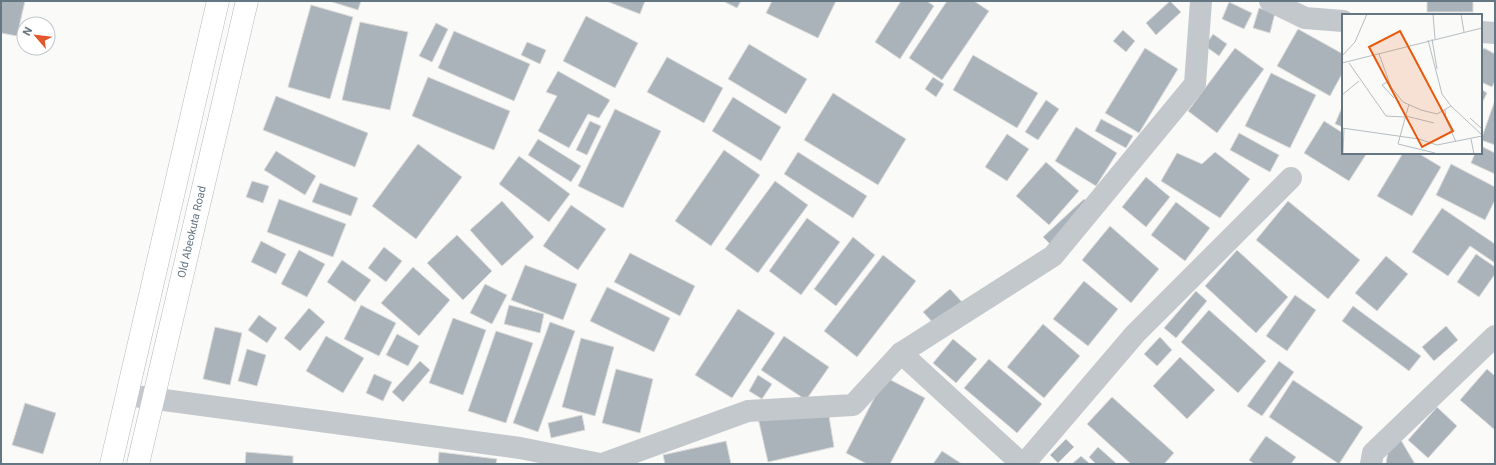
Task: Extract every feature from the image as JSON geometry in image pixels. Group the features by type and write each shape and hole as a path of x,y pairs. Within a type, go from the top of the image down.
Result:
{"highway":[{"path":"111,464 218,1"},
{"name":"Old Abeokuta Road","path":"138,464 246,1"}],"street":[{"path":"127,395 520,456 601,464 748,411 853,406 901,353 1053,256 1195,84 1201,1"},
{"path":"1270,1 1305,18 1342,21"},
{"path":"1482,32 1495,33"},
{"path":"901,353 1023,464 1135,334 1292,178"},
{"path":"1371,464 1373,453 1495,336"}],"building":[{"path":"1,1 25,1 22,16 16,16 16,36 1,33"},
{"path":"329,1 361,1 358,10"},
{"path":"606,1 645,1 640,14"},
{"path":"723,1 741,1 737,8"},
{"path":"772,1 836,1 818,38 766,13"},
{"path":"901,1 927,1 934,6 900,59 875,42"},
{"path":"947,1 974,1 989,11 942,80 909,58"},
{"path":"1170,1 1181,12 1156,35 1146,23"},
{"path":"1427,1 1473,1 1473,12 1427,12"},
{"path":"1229,2 1252,13 1244,29 1222,19"},
{"path":"311,5 353,17 330,99 288,87"},
{"path":"1259,8 1275,13 1270,33 1253,28"},
{"path":"586,16 638,43 615,88 563,61"},
{"path":"360,22 408,32 390,110 342,100"},
{"path":"436,23 448,29 432,62 419,56"},
{"path":"1298,29 1342,53 1342,74 1330,96 1277,66"},
{"path":"1123,30 1135,41 1126,52 1113,41"},
{"path":"454,31 530,64 514,101 438,68"},
{"path":"1213,34 1227,44 1219,56 1205,46"},
{"path":"527,42 546,50 540,64 521,55"},
{"path":"749,44 807,79 786,114 728,79"},
{"path":"1145,48 1178,69 1139,133 1105,113"},
{"path":"1235,48 1264,69 1217,133 1188,111"},
{"path":"1484,48 1495,54 1495,81 1492,87 1482,82 1482,51"},
{"path":"973,55 1038,93 1017,128 953,90"},
{"path":"667,57 723,88 704,123 647,92"},
{"path":"558,71 610,100 599,118 588,114 569,148 538,131 557,96 546,92"},
{"path":"1271,73 1316,95 1290,148 1245,126"},
{"path":"428,77 510,111 494,150 412,116"},
{"path":"933,77 944,84 936,97 925,89"},
{"path":"1482,90 1487,93 1482,103"},
{"path":"833,93 906,139 878,185 804,140"},
{"path":"276,96 368,133 355,167 263,130"},
{"path":"733,97 781,127 761,161 712,131"},
{"path":"1046,100 1059,109 1038,140 1025,132"},
{"path":"1495,100 1495,145 1482,140"},
{"path":"1342,107 1342,127 1335,124"},
{"path":"615,109 661,131 623,208 578,186"},
{"path":"1101,119 1133,136 1126,148 1095,131"},
{"path":"590,121 601,126 587,155 576,150"},
{"path":"1324,121 1342,132 1342,154 1366,154 1349,181 1304,153"},
{"path":"1076,127 1117,153 1096,186 1055,161"},
{"path":"1239,133 1279,155 1270,172 1230,150"},
{"path":"1007,134 1029,149 1007,181 985,167"},
{"path":"538,139 581,166 571,182 528,155"},
{"path":"418,144 462,177 416,239 372,206"},
{"path":"1482,146 1495,153 1495,174 1471,163 1475,154 1482,154"},
{"path":"724,150 760,175 711,246 675,221"},
{"path":"276,151 316,176 305,195 264,170"},
{"path":"798,152 867,196 853,218 784,174"},
{"path":"1215,152 1250,179 1220,218 1161,181 1177,153 1202,164"},
{"path":"1402,154 1420,154 1441,167 1412,216 1377,196"},
{"path":"519,156 570,194 549,222 499,184"},
{"path":"1046,162 1079,191 1049,225 1016,196"},
{"path":"1451,164 1495,187 1495,200 1485,220 1436,195"},
{"path":"1146,177 1170,197 1146,227 1122,207"},
{"path":"252,181 269,186 263,203 246,197"},
{"path":"775,181 808,205 758,273 725,249"},
{"path":"320,183 358,198 351,216 312,202"},
{"path":"279,199 346,224 333,257 267,232"},
{"path":"1084,199 1090,206 1050,244 1043,237"},
{"path":"502,201 534,237 502,266 470,230"},
{"path":"1288,201 1360,260 1328,299 1256,240"},
{"path":"1176,202 1210,228 1185,261 1151,235"},
{"path":"571,205 606,229 578,270 543,246"},
{"path":"1442,208 1495,244 1495,263 1470,246 1448,276 1412,252"},
{"path":"807,218 840,242 801,295 769,271"},
{"path":"1110,226 1159,269 1131,303 1082,260"},
{"path":"457,235 492,271 463,300 427,263"},
{"path":"853,237 875,255 836,306 814,289"},
{"path":"261,241 286,254 276,274 251,262"},
{"path":"384,247 402,261 386,282 368,268"},
{"path":"299,250 325,264 307,297 281,284"},
{"path":"1237,250 1288,297 1256,333 1205,286"},
{"path":"630,253 695,286 680,316 614,282"},
{"path":"1476,254 1495,267 1495,274 1479,297 1457,282"},
{"path":"883,255 916,281 857,357 824,331"},
{"path":"1386,256 1408,274 1377,311 1355,293"},
{"path":"342,260 371,280 355,302 327,282"},
{"path":"525,265 577,284 563,320 511,300"},
{"path":"413,267 450,300 419,336 381,303"},
{"path":"1084,281 1118,309 1088,346 1053,319"},
{"path":"485,284 507,295 492,324 470,313"},
{"path":"607,287 670,318 654,352 590,321"},
{"path":"950,289 963,303 936,326 923,312"},
{"path":"1196,291 1207,301 1176,338 1164,328"},
{"path":"1295,295 1316,310 1287,351 1266,336"},
{"path":"361,305 396,323 379,356 344,339"},
{"path":"509,305 544,314 540,333 504,324"},
{"path":"1353,306 1421,356 1409,371 1342,321"},
{"path":"309,308 325,322 300,351 284,338"},
{"path":"738,309 775,333 732,398 695,375"},
{"path":"1209,310 1266,361 1238,393 1181,342"},
{"path":"259,315 277,328 267,343 248,330"},
{"path":"453,318 486,330 463,395 429,383"},
{"path":"550,322 575,331 538,432 513,423"},
{"path":"1043,324 1080,356 1044,398 1007,367"},
{"path":"1446,326 1458,340 1434,361 1422,347"},
{"path":"215,327 242,333 230,385 203,379"},
{"path":"496,331 533,343 506,423 468,411"},
{"path":"397,334 419,346 408,366 386,355"},
{"path":"326,336 364,358 343,393 306,371"},
{"path":"784,336 829,367 806,400 761,370"},
{"path":"1160,337 1172,350 1157,366 1144,354"},
{"path":"581,338 614,347 595,416 562,407"},
{"path":"953,339 977,359 956,383 933,363"},
{"path":"247,349 266,355 257,386 238,381"},
{"path":"1180,357 1215,390 1187,419 1153,386"},
{"path":"989,359 1042,404 1017,433 964,388"},
{"path":"420,361 430,370 403,402 392,392"},
{"path":"1279,361 1294,372 1262,416 1247,406"},
{"path":"616,369 653,379 640,433 602,423"},
{"path":"1487,369 1495,376 1495,430 1460,400"},
{"path":"374,374 392,382 383,401 366,393"},
{"path":"758,375 772,384 762,399 749,391"},
{"path":"885,377 925,398 890,464 867,464 846,453"},
{"path":"1293,380 1363,427 1339,464 1269,417"},
{"path":"1112,397 1174,453 1164,464 1131,464 1087,424"},
{"path":"25,403 56,413 43,454 12,445"},
{"path":"1437,407 1457,426 1428,458 1408,440"},
{"path":"828,410 834,447 768,462 758,418"},
{"path":"582,415 585,430 551,438 548,423"},
{"path":"1398,435 1415,464 1386,464 1389,444"},
{"path":"1266,436 1296,457 1291,464 1254,464 1249,460"},
{"path":"1066,439 1074,447 1058,463 1050,455"},
{"path":"726,441 731,464 665,464 663,455"},
{"path":"1098,447 1117,464 1096,464 1089,457"},
{"path":"942,451 962,464 933,464"},
{"path":"246,452 293,456 293,464 245,464"},
{"path":"439,452 497,459 496,464 438,464"},
{"path":"1081,456 1090,464 1072,464"}]}
